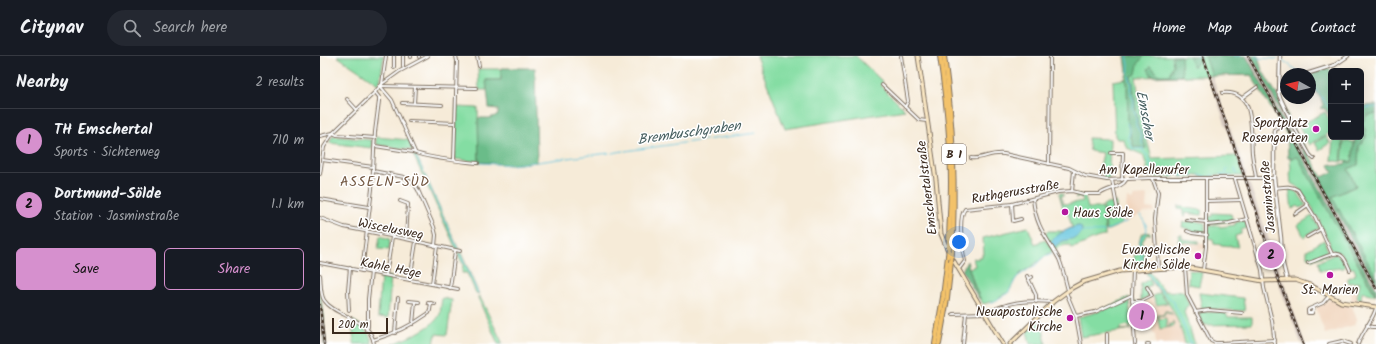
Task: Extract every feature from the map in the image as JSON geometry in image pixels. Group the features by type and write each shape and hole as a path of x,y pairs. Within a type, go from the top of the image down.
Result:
{"highway":[{"name":"B 1","path":"935,344 948,256 951,184 946,98 940,56"},
{"name":"B 1","path":"939,344 947,299 952,252 954,198 954,148 944,56"}],"main road":[{"name":"Emschertalstraße","path":"918,56 936,174 941,234 944,244 1003,344"},
{"path":"1010,344 1067,291 1079,284 1106,274 1134,270 1185,267 1263,281 1298,281 1346,303 1376,307"}],"street":[{"path":"386,56 381,85 392,100 416,153"},
{"path":"394,56 394,67"},
{"path":"403,56 403,67"},
{"path":"320,174 325,145 333,133 381,85 400,71 428,56"},
{"path":"454,160 456,56"},
{"path":"477,56 479,66"},
{"path":"901,56 908,101 905,107"},
{"path":"1049,164 1050,56"},
{"path":"1280,56 1279,98 1289,114 1290,120 1314,160"},
{"path":"1316,71 1335,65 1348,56"},
{"path":"381,85 476,88"},
{"path":"882,85 920,121 928,121"},
{"path":"414,103 415,87"},
{"path":"1242,98 1257,87"},
{"path":"362,271 370,207 375,138 380,99 375,92"},
{"path":"1222,93 1234,92 1242,98 1248,109 1251,122 1252,152 1256,178"},
{"path":"347,99 357,110"},
{"path":"402,103 442,105"},
{"name":"Jasminstraße","path":"1287,280 1282,260 1274,178 1274,150 1275,130 1290,120"},
{"path":"409,121 455,124"},
{"path":"320,136 333,133 375,138"},
{"path":"375,146 478,163"},
{"name":"Am Kapellenufer","path":"971,158 976,159 998,153 1069,168 1088,177 1112,180 1153,178 1274,178"},
{"path":"1111,153 1125,153 1124,180"},
{"path":"322,160 373,167"},
{"path":"1072,191 1074,170"},
{"path":"373,171 404,177 418,190 436,235 432,284"},
{"path":"1153,178 1158,193 1155,219 1158,268"},
{"path":"1203,270 1206,252 1207,222 1206,178"},
{"path":"1235,179 1262,270 1275,344"},
{"path":"1112,180 1118,212"},
{"name":"Ruthgerusstraße","path":"959,269 965,261 962,249 962,215 964,210 968,208 1012,204 1058,192 1072,191 1081,194 1096,194 1122,185 1124,180"},
{"path":"1275,188 1295,188 1308,205 1332,254"},
{"path":"320,199 370,207"},
{"path":"1033,199 1038,223 1060,261 1067,291 1076,316 1082,344"},
{"path":"1206,201 1241,200"},
{"path":"400,201 408,204 406,239"},
{"path":"1012,204 1013,221 1021,219"},
{"path":"1295,214 1308,205"},
{"name":"Wiscelusweg","path":"320,218 344,227 416,241 460,252"},
{"path":"1206,225 1230,224 1247,219"},
{"path":"1186,220 1207,222"},
{"path":"1307,237 1321,229"},
{"path":"1187,231 1206,235"},
{"path":"386,275 392,236"},
{"path":"410,280 416,241"},
{"path":"450,288 455,251"},
{"path":"1308,263 1337,253 1342,255 1350,270"},
{"name":"Kahle Hege","path":"320,263 458,289"},
{"path":"1185,267 1187,295 1210,339 1214,342 1221,343 1248,343 1275,340"},
{"path":"349,310 348,288 350,268"},
{"path":"1134,270 1132,301 1135,344"},
{"path":"366,330 368,324 368,294 371,272"},
{"path":"320,275 324,301 357,321 366,330 374,344"},
{"path":"1027,276 1036,295 1036,302"},
{"path":"1028,279 1032,277"},
{"path":"1132,301 1142,301 1152,296 1147,287"},
{"path":"1076,316 1095,312 1132,295"},
{"path":"1314,307 1323,303 1329,296"},
{"path":"395,333 398,298"},
{"path":"409,301 419,302"},
{"path":"953,314 985,313 999,306 1022,301 1053,303"},
{"path":"413,324 415,302"},
{"path":"373,340 395,333 413,324 429,312 430,303 435,304"},
{"path":"1358,344 1367,325 1375,313 1376,307"},
{"path":"1195,312 1209,310 1242,313"},
{"path":"962,344 966,314"},
{"path":"1367,325 1376,327"},
{"path":"1107,334 1107,344"},
{"path":"1329,344 1351,344"}],"shaded area":[{"path":"1205,56 1246,176 1243,176 1209,76"},
{"path":"1246,56 1251,56 1287,122 1284,124"},
{"path":"1288,123 1376,283 1376,289 1285,125"},
{"path":"1245,180 1248,180 1282,278 1276,279"},
{"path":"1147,195 1146,208 1154,209 1154,212 1143,213 1124,223 1124,211 1126,211 1127,198 1132,200 1134,196"},
{"path":"1179,242 1205,244 1205,249 1197,250 1196,252 1191,250 1187,253 1181,252"},
{"path":"1283,281 1305,344 1301,343 1278,282"},
{"path":"1353,282 1361,282 1356,302 1351,301"},
{"path":"1151,298 1156,305 1168,304 1178,321 1185,344 1156,344 1155,334 1153,334 1151,326 1149,326 1148,322 1135,324 1134,313 1143,312 1141,306 1142,302"},
{"path":"320,299 325,344 322,344"},
{"path":"1330,299 1341,304 1352,306 1357,320 1354,325 1325,334 1316,307 1322,305"}],"green space":[{"path":"337,56 384,56 380,81 378,84"},
{"path":"756,56 856,56 883,82 880,85 905,110 785,129"},
{"path":"1125,56 1144,56 1138,64 1136,74 1131,77 1138,125 1146,148 1134,147 1128,126 1127,82 1125,79 1127,73"},
{"path":"1133,56 1241,56 1251,75 1136,77 1142,121 1152,159 1237,156 1243,176 1215,175 1214,177 1200,177 1200,175 1194,175 1194,177 1180,177 1180,175 1174,175 1174,177 1148,177 1147,167 1143,155 1127,148 1123,139 1117,139 1115,136 1113,81 1125,79 1127,82 1128,126 1134,147 1146,148 1138,125 1131,77"},
{"path":"1172,56 1181,56 1182,76 1152,76 1148,69 1151,66 1159,75 1169,75 1173,65"},
{"path":"1189,56 1201,56 1201,58 1195,66 1193,66"},
{"path":"1205,56 1246,56 1376,289 1376,295 1298,157 1288,158 1287,135 1251,75 1212,76"},
{"path":"1251,56 1258,56 1262,70 1288,116 1287,122"},
{"path":"501,68 535,68 537,162 510,165 479,162 478,118 489,118 498,115 498,109 489,108 486,80 501,80"},
{"path":"1328,68 1328,113 1325,109 1320,108 1323,105 1316,92 1316,72"},
{"path":"478,69 501,69 501,80 486,80 487,90 479,90"},
{"path":"1376,105 1376,114 1367,115 1364,120 1364,106"},
{"path":"457,107 478,108 479,162 455,159"},
{"name":"Sportplatz Rosengarten","path":"1325,112 1328,117 1328,134 1309,145 1299,126"},
{"path":"1376,114 1376,277 1332,197 1356,186 1348,169 1358,165 1359,146 1366,137 1364,120 1367,115"},
{"path":"1288,123 1291,123 1322,177 1333,172 1329,165 1331,164 1338,166 1345,164 1346,162 1352,162 1355,140 1364,140 1359,146 1358,165 1348,169 1356,186 1332,197 1376,277 1376,283"},
{"path":"1364,128 1365,130 1366,137 1364,140"},
{"path":"333,136 372,140 372,148 329,143"},
{"path":"1326,136 1330,143 1319,150 1315,143"},
{"path":"376,137 409,140 413,150 378,145 376,144"},
{"path":"1088,138 1110,139 1109,179 1102,178 1104,173 1099,172 1103,153 1090,151"},
{"path":"1333,140 1343,141 1341,162 1331,160"},
{"path":"1344,141 1354,142 1352,162 1342,161"},
{"path":"413,154 416,155 459,250 456,249"},
{"path":"1298,157 1375,295 1362,292 1361,299 1357,298 1360,282 1349,283 1347,279 1356,274 1354,268 1350,268 1341,253 1333,251 1318,217 1313,211 1314,210 1297,186 1291,183 1290,158"},
{"path":"1289,188 1297,192 1306,205 1300,208 1298,206 1292,209"},
{"path":"1059,193 1063,193 1063,196 1061,196 1063,203 1066,204 1083,201 1082,197 1076,199 1076,194 1085,196 1088,208 1102,208 1105,236 1096,238 1076,247 1071,248 1070,245 1065,245 1056,249 1019,275 1008,293 1002,295 995,301 983,304 976,290 969,268 975,266 973,258 978,259 978,257 982,257 982,254 984,254 983,238 1028,227 1035,244 1045,240 1052,249 1045,234 1048,231 1066,231 1072,227 1067,209 1064,212"},
{"path":"1116,202 1116,207 1113,207 1110,212 1108,212 1108,216 1104,216 1103,205"},
{"path":"1178,206 1202,210 1202,215 1186,213 1185,216 1183,215 1183,210 1178,209"},
{"path":"1213,213 1231,214 1233,221 1209,224 1208,217 1212,216"},
{"path":"1118,216 1122,224 1106,231 1105,218 1107,217 1107,221 1110,222 1112,219 1118,219"},
{"path":"1312,216 1319,228 1304,237 1298,225"},
{"path":"1189,220 1205,223 1205,232 1196,232 1182,227 1183,222 1186,223"},
{"path":"1245,220 1247,228 1241,230 1241,234 1235,236 1238,247 1214,244 1213,239 1207,238 1209,226 1220,227 1235,225 1235,223"},
{"path":"1145,232 1151,234 1147,234 1142,242 1145,265 1143,267 1130,268 1130,262 1133,262 1135,254 1139,253 1141,235"},
{"path":"1179,235 1182,235 1182,239 1199,241 1199,243 1178,242"},
{"path":"380,236 390,239 389,250 378,249"},
{"path":"1324,240 1329,254 1312,260 1311,257 1307,257 1307,250"},
{"path":"461,253 479,294 476,293 467,273 462,273 463,264 457,254"},
{"path":"1335,254 1340,256 1345,263 1344,268 1320,270 1318,262"},
{"path":"967,261 974,286 980,298 979,299 962,271"},
{"path":"1189,270 1202,272 1199,286 1188,284"},
{"path":"1150,272 1164,291 1184,292 1189,305 1186,307 1184,312 1195,344 1185,344 1173,311 1146,273"},
{"path":"381,275 391,277 388,318 378,317"},
{"path":"1149,279 1152,285 1146,287 1150,295 1141,301 1141,284"},
{"path":"320,287 326,344 320,299"},
{"path":"1159,293 1167,303 1157,305 1153,296"},
{"path":"1199,293 1243,298 1245,311 1202,309"},
{"path":"478,296 480,297 503,344 498,344"},
{"path":"1129,297 1131,327 1128,325 1121,327 1121,330 1132,329 1081,337 1079,317 1097,312"},
{"path":"442,298 452,300 447,335 436,334 434,344 393,344 419,332 437,319 440,314"},
{"path":"1134,302 1142,302 1142,310 1134,311"},
{"path":"1165,311 1165,315 1158,316 1159,319 1166,318 1167,327 1170,327 1169,324 1173,324 1173,321 1174,325 1171,327 1160,329 1157,315 1163,315"},
{"path":"1198,312 1225,312 1228,317 1252,317 1252,324 1204,325"},
{"path":"1041,319 1046,344 1030,344 1027,331"},
{"path":"352,320 359,324 370,336 372,344 354,344"}],"water":[{"path":"1078,226 1082,229 1079,236 1061,242 1053,248 1050,243 1055,237 1066,230"}],"waterway":[{"name":"Emscher","path":"1127,56 1129,65 1128,73 1132,85 1131,94 1134,101 1133,109 1136,116 1136,125 1141,134 1143,151 1150,162 1151,175"},
{"path":"1196,56 1201,56"},
{"path":"1234,56 1241,56"},
{"path":"1256,56 1257,58 1278,59"},
{"path":"1281,59 1294,68"},
{"path":"1316,90 1328,106"},
{"path":"1364,108 1376,107"},
{"path":"1127,123 1130,131 1128,138 1133,149 1142,149"},
{"name":"Brembuschgraben","path":"625,151 756,133"},
{"name":"Brembuschgraben","path":"612,153 623,151"},
{"name":"Brembuschgraben","path":"593,155 609,153"},
{"name":"Brembuschgraben","path":"567,158 591,155"},
{"path":"416,156 458,249"},
{"name":"Brembuschgraben","path":"560,159 565,158"},
{"name":"Brembuschgraben","path":"538,162 559,159"},
{"name":"Brembuschgraben","path":"480,163 511,165 536,162"},
{"path":"1226,174 1227,168"},
{"path":"1235,169 1237,174"},
{"path":"1175,173 1180,175"},
{"path":"1161,176 1165,174"},
{"path":"1220,174 1226,176"},
{"path":"1180,175 1186,176"},
{"path":"1199,175 1206,176"},
{"path":"1210,176 1214,175"},
{"path":"1227,176 1232,176"},
{"name":"Emscher","path":"1140,215 1147,227 1146,233 1140,241 1142,254 1141,261 1144,267"},
{"path":"1107,230 1128,221"},
{"path":"1081,232 1105,231"},
{"path":"991,303 1008,293 1017,277 1036,265 1042,258 1052,253"},
{"path":"460,254 472,280"},
{"name":"Emscher","path":"1148,272 1157,287 1174,302 1191,344"},
{"path":"473,282 478,293"}],"railway":[{"path":"1203,56 1275,270 1303,344"},
{"path":"1248,56 1376,288"},
{"path":"320,305 324,344"}],"place":[{"name":"Sportplatz Rosengarten","path":"1316,129"},
{"name":"Haus Sölde","path":"1065,212"},
{"name":"Dortmund-Sölde","path":"1271,255"},
{"name":"Evangelische Kirche Sölde","path":"1198,256"},
{"name":"St. Marien","path":"1330,275"},
{"name":"TH Emschertal","path":"1142,316"},
{"name":"Neuapostolische Kirche","path":"1070,318"}],"district":[{"name":"ASSELN-SÜD","path":"385,181"}]}
